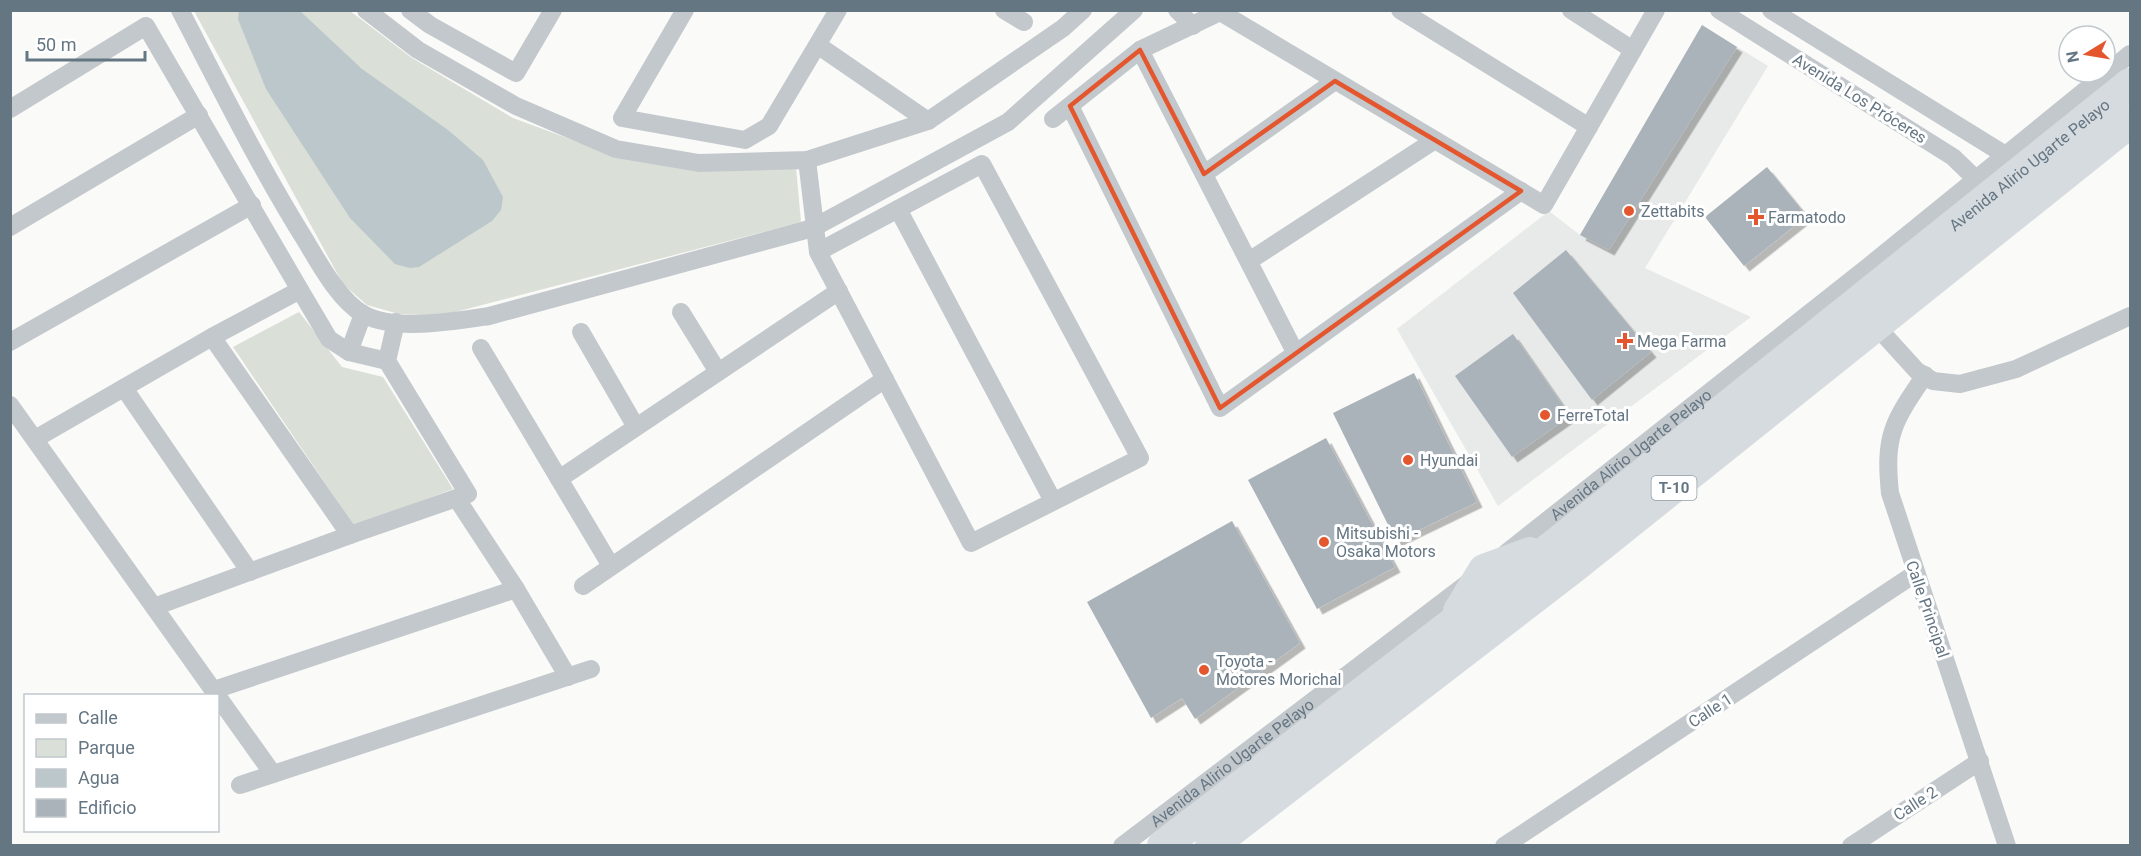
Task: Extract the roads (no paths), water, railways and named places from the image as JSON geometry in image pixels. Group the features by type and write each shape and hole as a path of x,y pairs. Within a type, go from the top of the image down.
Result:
{"highway":[{"name":"Avenida Alirio Ugarte Pelayo","path":"1163,846 1557,543 2016,162 2130,84"},
{"name":"Avenida Alirio Ugarte Pelayo","path":"1211,846 1575,566 1877,327 2130,122"},
{"path":"1449,627 1484,570 1557,543"}],"street":[{"path":"180,10 274,191 332,284 363,314 396,322 438,324 489,316 813,228 1008,122 1134,10"},
{"path":"366,10 418,50 516,106 616,149 699,163 807,160 928,121 1063,28 1083,10"},
{"path":"410,10 434,18 516,73 553,10"},
{"path":"685,10 622,118 746,140 769,126 819,46 838,10"},
{"path":"1004,10 1024,22"},
{"path":"1177,10 1193,26"},
{"path":"1400,10 1589,127"},
{"path":"1571,10 1633,50"},
{"path":"1053,119 1140,50 1223,12 1544,205 1656,10"},
{"name":"Avenida Los Próceres","path":"1719,10 1744,17 1857,96 1953,157 1984,188"},
{"name":"Avenida Los Próceres","path":"1771,10 2016,162"},
{"path":"418,50 434,18"},
{"path":"10,110 146,26 329,339 349,352 387,361"},
{"path":"819,46 928,121"},
{"path":"1140,50 1295,352"},
{"name":"Avenida Alirio Ugarte Pelayo","path":"2016,162 2130,54"},
{"path":"1857,96 1872,72"},
{"path":"1204,174 1335,81"},
{"path":"1070,106 1220,408 1521,191"},
{"path":"10,227 199,115"},
{"path":"1249,261 1435,140"},
{"path":"807,160 813,228 818,252 970,543 1140,458 982,164 818,252"},
{"name":"Avenida Alirio Ugarte Pelayo","path":"1122,846 1984,188"},
{"path":"10,342 252,205"},
{"path":"898,209 1053,501"},
{"path":"35,439 212,337 300,290"},
{"path":"559,479 839,291"},
{"path":"681,312 718,372"},
{"path":"349,352 363,314"},
{"path":"1877,327 1906,361 1925,375 1947,384 1995,376 2130,316"},
{"path":"154,607 468,494 387,361 396,322"},
{"path":"581,332 636,427"},
{"path":"212,337 350,535"},
{"path":"481,348 611,566"},
{"name":"Calle Principal","path":"1925,375 1898,415 1891,431 1888,452 1890,494 2007,846"},
{"path":"582,586 885,379"},
{"path":"124,388 250,572"},
{"path":"10,405 217,694"},
{"path":"457,499 516,589 568,676"},
{"name":"Calle 1","path":"1504,846 1916,573"},
{"path":"214,690 516,589"},
{"path":"240,784 591,669"},
{"path":"219,697 273,774"},
{"name":"Calle 2","path":"1851,846 1980,761"}],"water":[{"path":"239,11 300,11 362,69 448,130 483,160 503,197 501,210 492,221 419,267 410,268 395,264 350,218 266,89 238,19"}],"place":[{"name":"Zettabits","path":"1629,211"},
{"name":"Farmatodo","path":"1756,217"},
{"name":"Mega Farma","path":"1625,341"},
{"name":"FerreTotal","path":"1545,415"},
{"name":"Hyundai","path":"1408,460"},
{"name":"Mitsubishi - Osaka Motors","path":"1324,542"},
{"name":"Toyota - Motores Morichal","path":"1204,670"}]}
